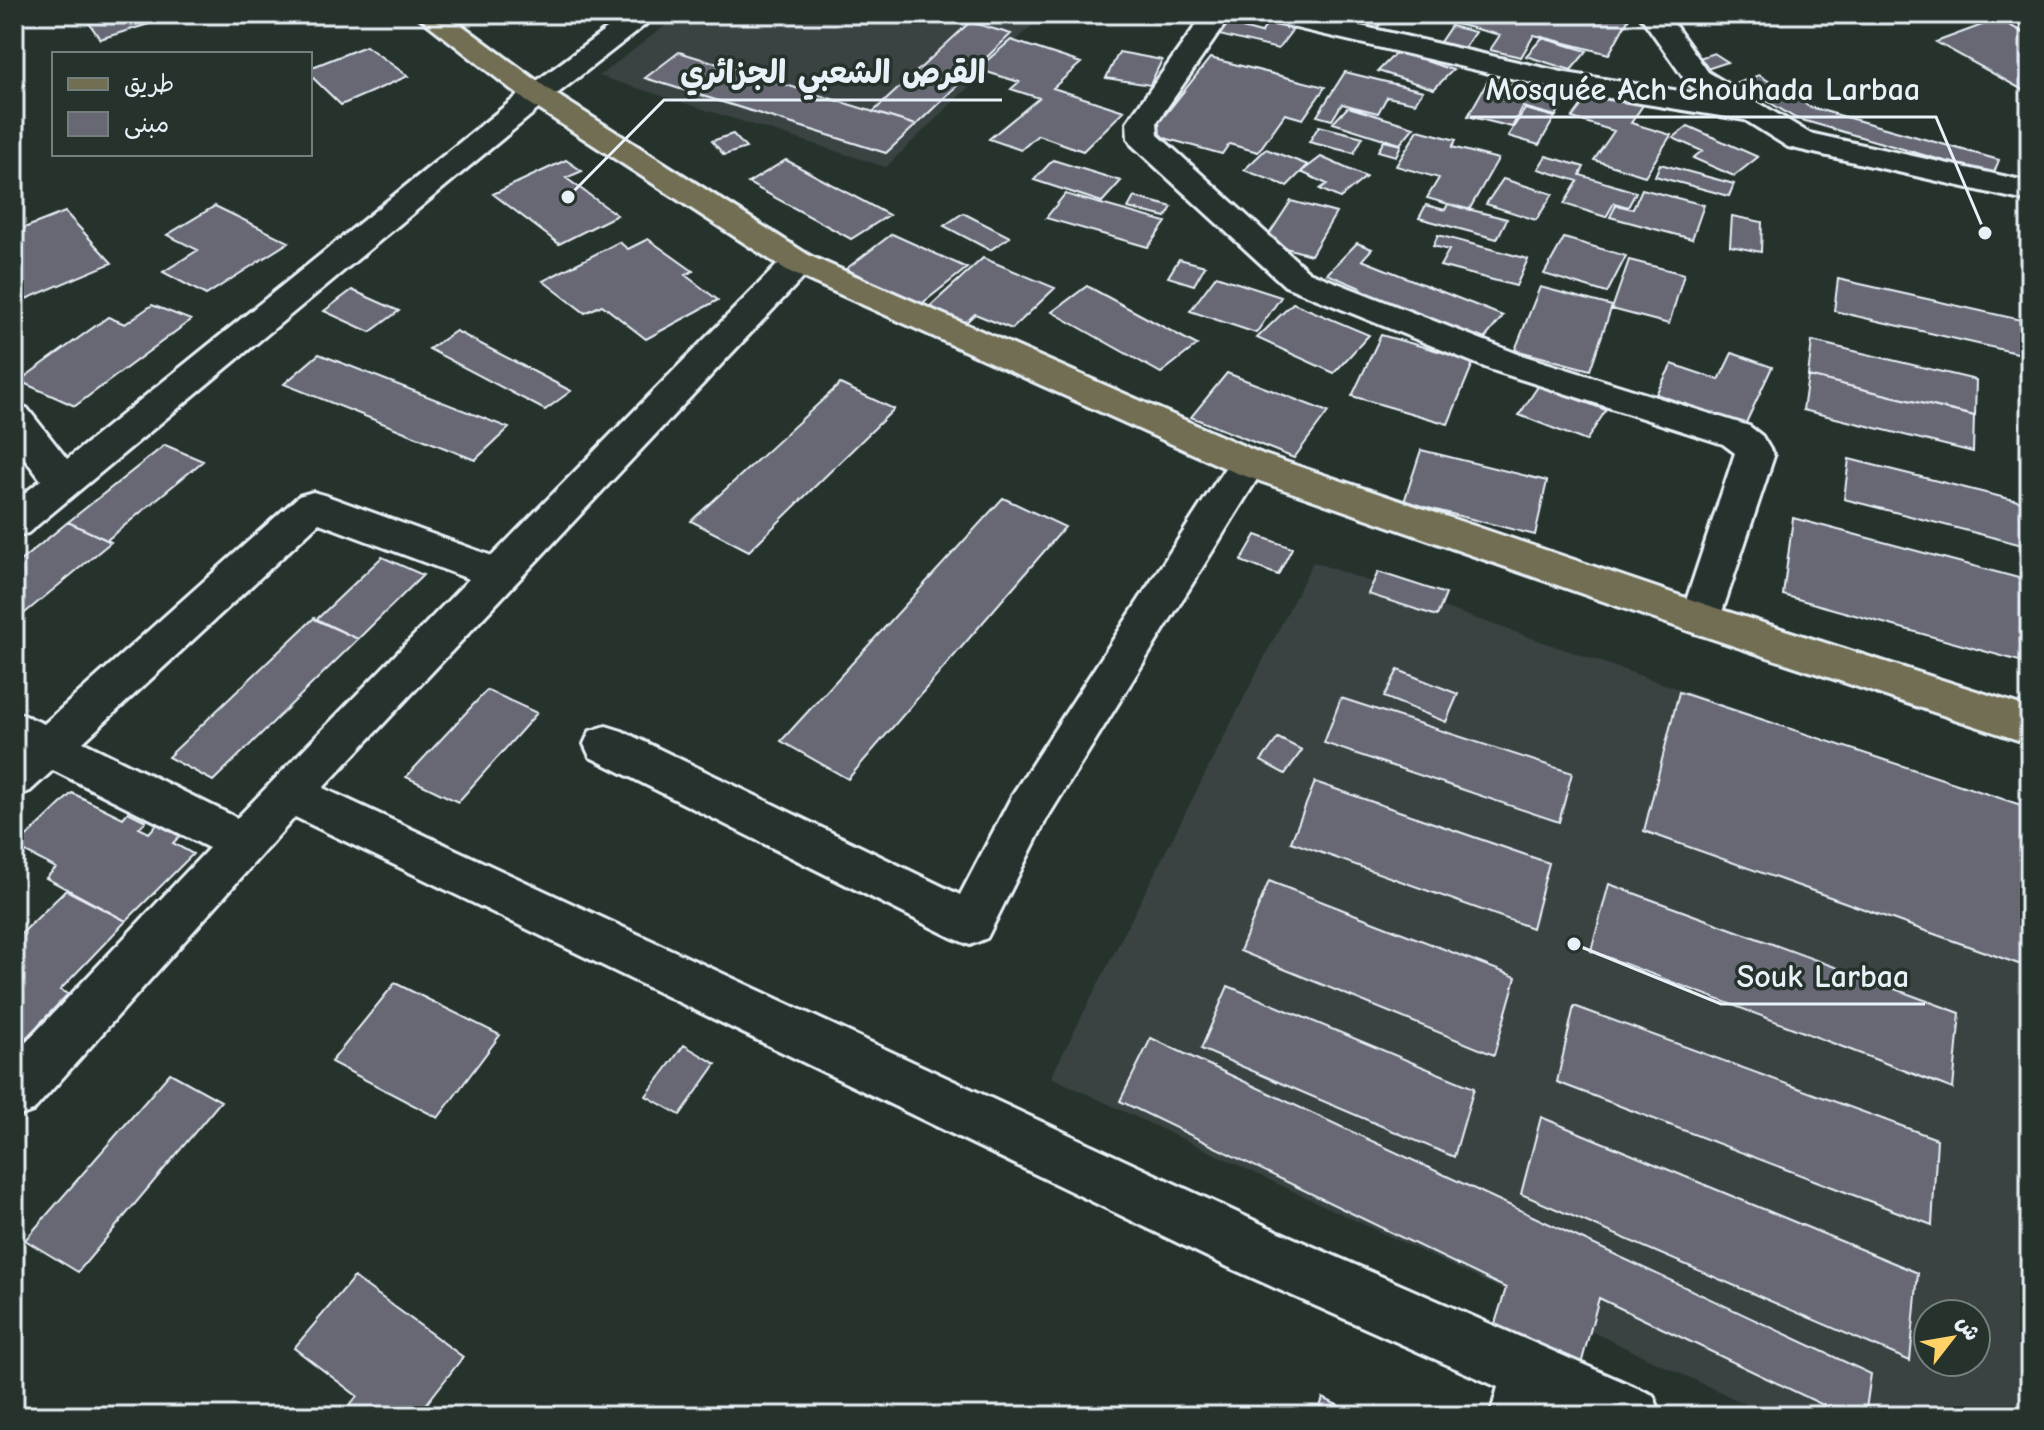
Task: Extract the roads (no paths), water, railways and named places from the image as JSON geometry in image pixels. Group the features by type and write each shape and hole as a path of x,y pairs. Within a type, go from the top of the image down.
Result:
{"main road":[{"path":"429,14 537,95 798,263 1248,463 1701,619 2030,726"}],"street":[{"path":"14,523 537,95 645,14"},
{"path":"1218,14 1142,122 1143,138 1297,279 1505,362 1736,435 1749,445 1755,456 1701,619"},
{"path":"1271,14 1566,82 1753,112"},
{"path":"1383,41 1398,14"},
{"path":"1653,14 1698,78 1799,140 2030,192"},
{"path":"14,1093 289,793 798,263"},
{"path":"14,417 63,482"},
{"path":"606,744 970,923 1030,806 1248,463"},
{"path":"14,778 32,737 313,506 499,574"},
{"path":"32,737 243,843"},
{"path":"289,793 1248,1247 1525,1394 1632,1416"}],"place":[{"name":"القرص الشعبي الجزائري","path":"568,197"},
{"name":"Mosquée Ach Chouhada Larbaa","path":"1985,233"},
{"name":"Souk Larbaa","path":"1574,944"}]}
